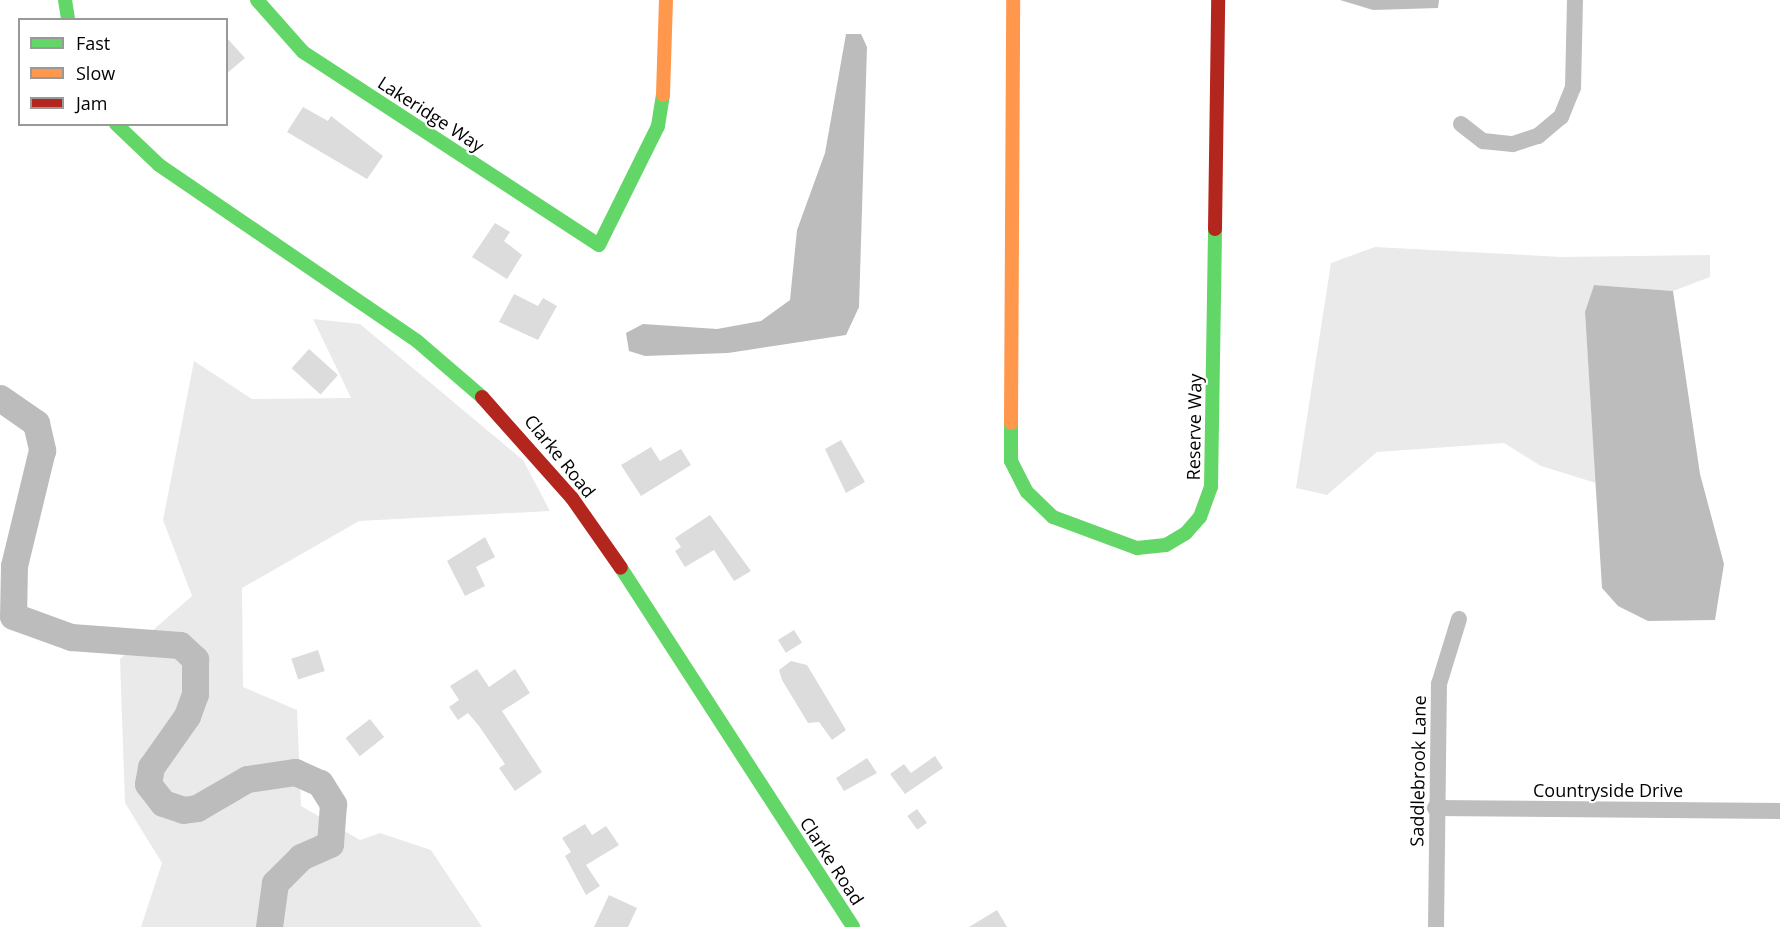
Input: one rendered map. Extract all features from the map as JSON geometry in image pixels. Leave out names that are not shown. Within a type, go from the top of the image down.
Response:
[{"type":"street","points":[[65,0],[68,18]]},
{"type":"street","name":"Lakeridge Way","points":[[257,0],[280,32],[303,52],[598,245],[658,126],[666,78],[666,0]]},
{"type":"street","name":"Reserve Way","points":[[1013,0],[1011,461],[1028,492],[1053,517],[1119,544],[1146,548],[1171,543],[1191,528],[1211,487],[1218,0]]},
{"type":"street","points":[[1461,124],[1483,141],[1513,144],[1538,136],[1561,117],[1573,88],[1575,0]]},
{"type":"street","name":"Clarke Road","points":[[118,126],[159,165],[417,341],[501,413],[565,489],[655,618],[853,927]]},
{"type":"street","name":"Saddlebrook Lane","points":[[1436,927],[1438,684],[1459,619]]},
{"type":"street","name":"Countryside Drive","points":[[1436,808],[1780,811]]},
{"type":"shaded area","points":[[1340,0],[1439,0],[1438,8],[1373,10]]},
{"type":"shaded area","points":[[846,34],[861,34],[867,47],[859,307],[846,335],[728,353],[645,356],[629,351],[626,333],[643,324],[717,329],[761,321],[790,300],[797,230],[825,153]]},
{"type":"shaded area","points":[[1375,247],[1561,257],[1710,255],[1710,277],[1673,291],[1594,285],[1585,313],[1596,483],[1541,466],[1504,443],[1377,452],[1327,495],[1296,488],[1331,263]]},
{"type":"shaded area","points":[[1594,285],[1673,291],[1700,474],[1724,564],[1715,620],[1648,621],[1618,606],[1602,588],[1585,312]]},
{"type":"shaded area","points":[[313,319],[360,324],[523,460],[550,511],[359,521],[242,588],[243,687],[297,710],[301,806],[360,840],[380,833],[431,850],[482,927],[141,927],[162,863],[125,803],[120,659],[192,596],[163,520],[194,361],[252,399],[351,398]]},
{"type":"building","points":[[228,39],[245,58],[228,72]]},
{"type":"building","points":[[303,107],[328,121],[331,116],[383,156],[367,179],[287,132]]},
{"type":"building","points":[[495,223],[510,232],[504,241],[522,255],[507,279],[472,257]]},
{"type":"building","points":[[514,294],[538,306],[543,298],[557,306],[538,340],[499,322]]},
{"type":"building","points":[[309,349],[338,375],[321,394],[292,368]]},
{"type":"building","points":[[841,440],[865,482],[846,493],[825,449]]},
{"type":"building","points":[[651,447],[660,461],[681,449],[691,465],[641,496],[621,465]]},
{"type":"building","points":[[710,515],[751,571],[734,581],[714,550],[685,567],[675,551],[681,547],[675,538]]},
{"type":"building","points":[[485,537],[495,557],[476,567],[485,586],[465,596],[447,561]]},
{"type":"building","points":[[794,630],[802,643],[786,653],[778,640]]},
{"type":"building","points":[[318,650],[325,671],[298,680],[291,659]]},
{"type":"building","points":[[791,661],[807,665],[846,730],[832,740],[819,722],[808,723],[782,680],[779,670]]},
{"type":"building","points":[[477,669],[489,687],[515,669],[530,693],[502,711],[542,772],[515,791],[499,768],[505,764],[479,726],[468,713],[458,720],[449,707],[459,700],[450,686]]},
{"type":"building","points":[[370,719],[384,737],[360,756],[346,738]]},
{"type":"building","points":[[935,756],[943,768],[905,794],[890,774],[904,764],[911,773]]},
{"type":"building","points":[[867,758],[877,773],[844,791],[836,778]]},
{"type":"building","points":[[917,809],[927,823],[917,830],[907,816]]},
{"type":"building","points":[[585,824],[592,835],[606,826],[619,845],[586,865],[600,886],[586,895],[565,856],[571,852],[562,838]]},
{"type":"building","points":[[609,895],[637,908],[628,927],[594,927]]},
{"type":"building","points":[[997,910],[1007,927],[969,927]]},
{"type":"waterway","points":[[0,398],[36,423],[42,450],[14,566],[13,616],[71,637],[180,645],[195,659],[195,694],[187,716],[151,767],[148,784],[163,803],[183,810],[197,808],[247,779],[295,772],[320,783],[333,804],[330,844],[301,857],[275,883],[269,927]]},
{"type":"traffic: fast","points":[[65,0],[68,18]]},
{"type":"traffic: fast","points":[[257,0],[303,52],[599,245],[658,126],[663,95]]},
{"type":"traffic: fast","points":[[118,126],[159,165],[417,341],[482,397]]},
{"type":"traffic: fast","points":[[1011,423],[1011,461],[1027,492],[1053,517],[1137,548],[1166,545],[1186,533],[1200,517],[1211,487],[1215,229]]},
{"type":"traffic: fast","points":[[621,568],[853,927]]},
{"type":"traffic: slow","points":[[663,95],[666,0]]},
{"type":"traffic: slow","points":[[1011,423],[1013,0]]},
{"type":"traffic: jam","points":[[1215,229],[1218,0]]},
{"type":"traffic: jam","points":[[482,397],[572,498],[621,568]]}]
